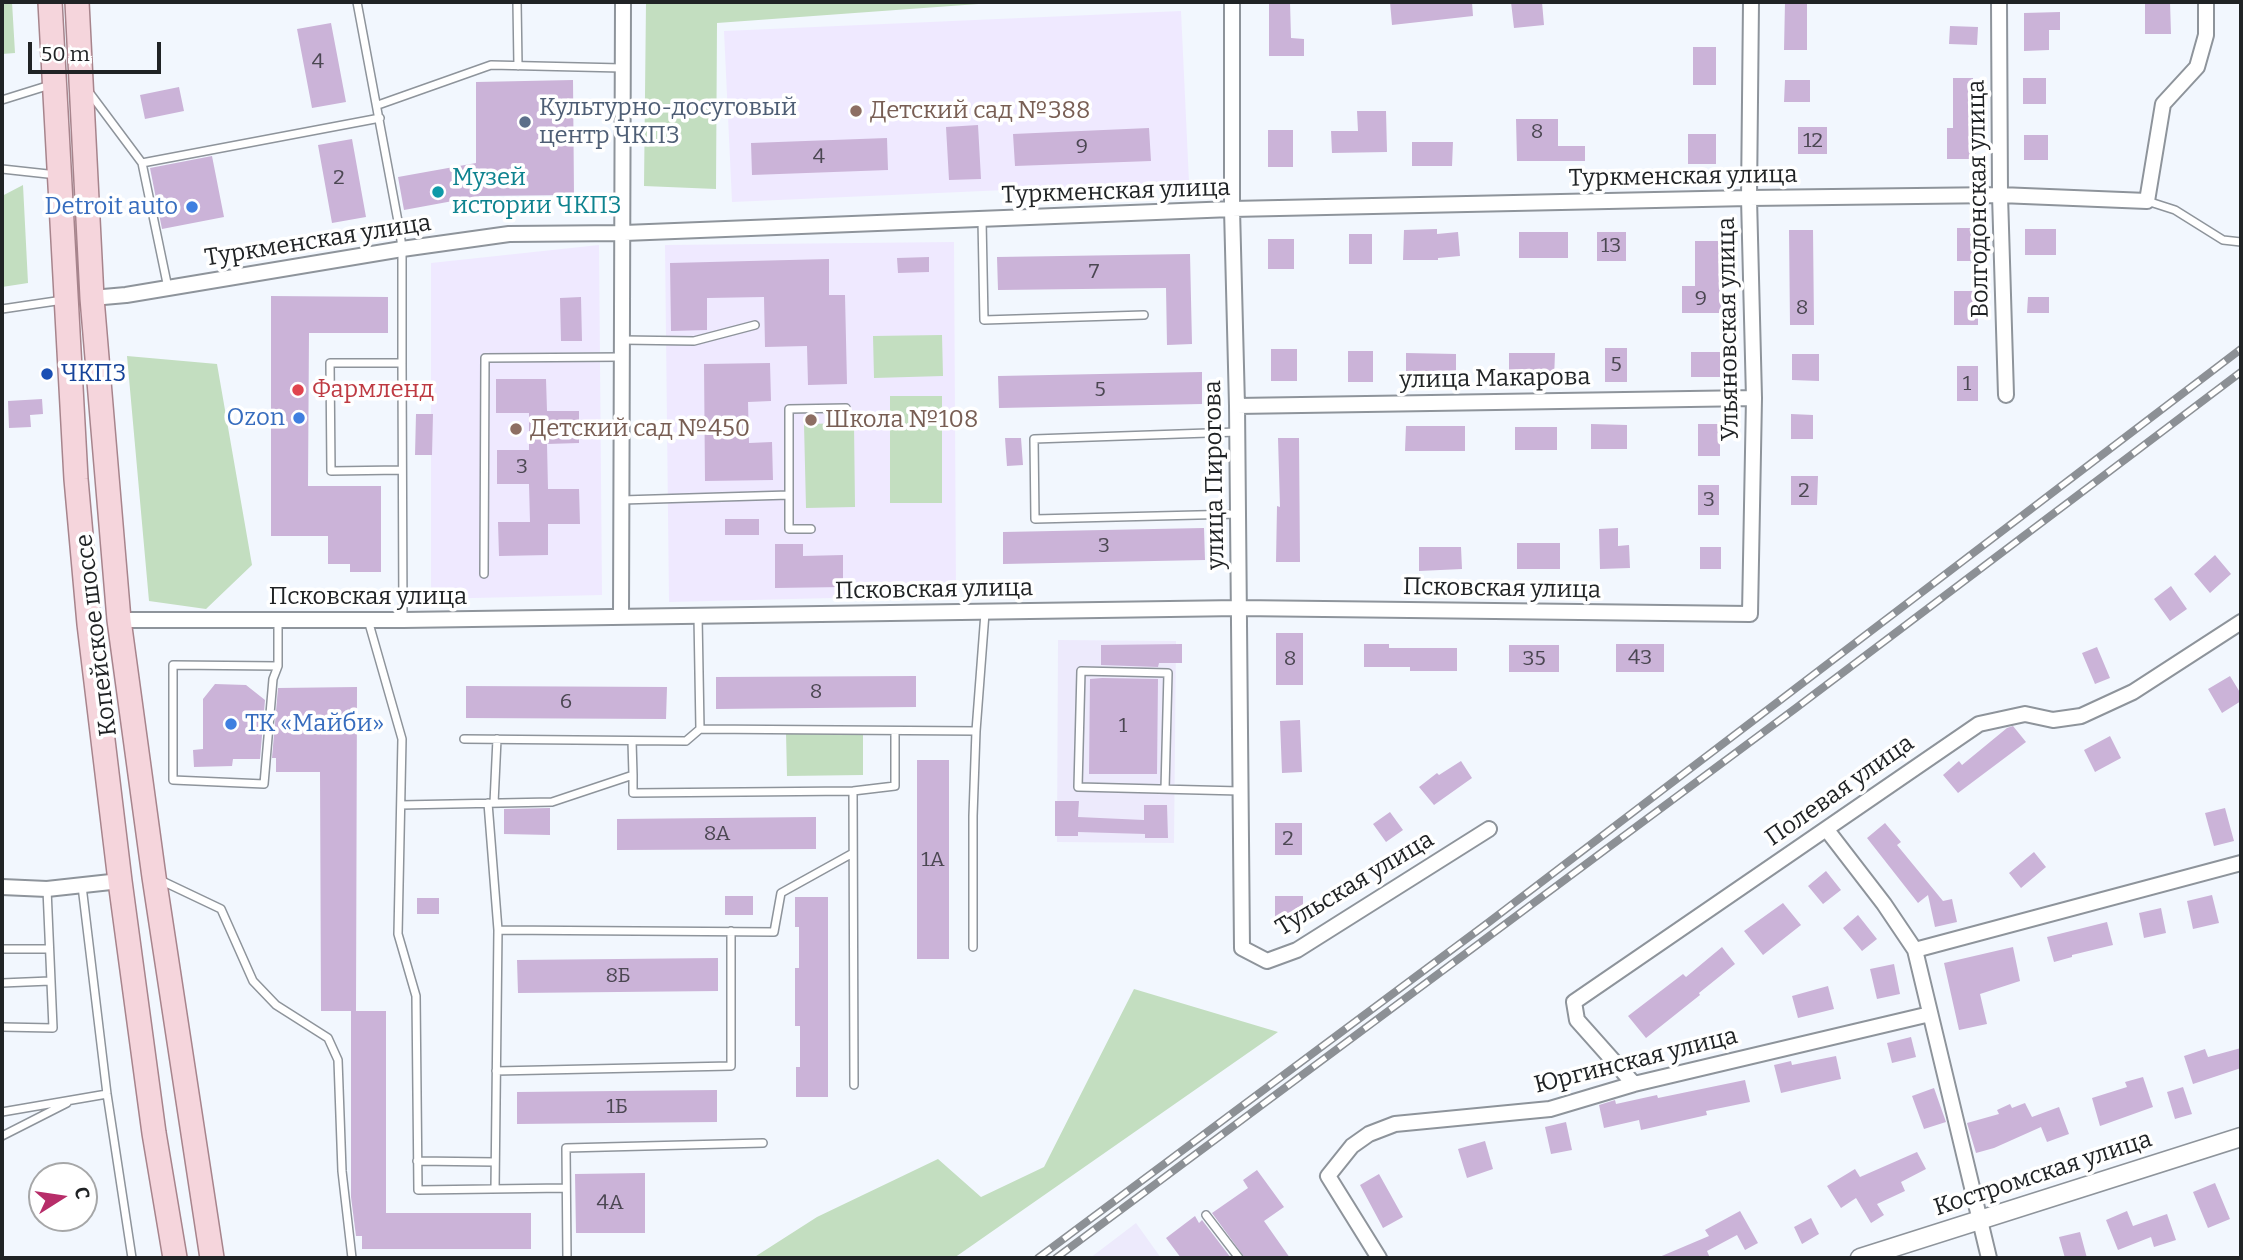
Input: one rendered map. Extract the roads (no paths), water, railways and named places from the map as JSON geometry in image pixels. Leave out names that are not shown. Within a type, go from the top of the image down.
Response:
[{"type":"main road","name":"Копейское шоссе","points":[[50,2],[76,479],[88,612],[120,881],[154,1133],[175,1258]]},
{"type":"main road","name":"Копейское шоссе","points":[[77,2],[92,298],[119,620],[154,877],[212,1258]]},
{"type":"main road","points":[[65,300],[92,298]]},
{"type":"main road","points":[[120,881],[154,877]]},
{"type":"street","points":[[621,617],[623,2]]},
{"type":"street","name":"улица Пирогова","points":[[1232,2],[1232,209],[1237,406],[1242,948]]},
{"type":"street","name":"Ульяновская улица","points":[[1750,614],[1754,398],[1749,198],[1751,2]]},
{"type":"street","name":"Волгодонская улица","points":[[2000,2],[2000,195],[2006,395]]},
{"type":"street","points":[[2147,201],[2163,104],[2197,67],[2206,35],[2206,2]]},
{"type":"street","name":"Туркменская улица","points":[[92,298],[509,234],[624,233],[1232,209],[1749,198],[2000,195],[2147,201]]},
{"type":"street","name":"улица Макарова","points":[[1237,406],[1754,398]]},
{"type":"street","name":"Псковская улица","points":[[119,620],[403,620],[1239,608],[1750,614]]},
{"type":"street","name":"Полевая улица","points":[[1634,1084],[1577,1020],[1574,1002],[1979,724],[2025,714],[2053,720],[2081,716],[2133,692],[2241,622]]},
{"type":"street","name":"Тульская улица","points":[[1242,948],[1267,961],[1297,950],[1489,829]]},
{"type":"street","points":[[1827,830],[1884,904],[1915,950],[1989,1258]]},
{"type":"street","points":[[1915,950],[2241,863]]},
{"type":"street","points":[[2,887],[47,889],[120,881]]},
{"type":"street","name":"Юргинская улица","points":[[1379,1258],[1328,1176],[1352,1146],[1370,1134],[1395,1124],[1550,1109],[1634,1084],[1930,1014]]},
{"type":"street","name":"Костромская улица","points":[[1860,1258],[2241,1137]]},
{"type":"lane","points":[[357,2],[378,104],[402,249],[403,620]]},
{"type":"lane","points":[[517,2],[518,66]]},
{"type":"lane","points":[[378,104],[491,65],[623,68]]},
{"type":"lane","points":[[81,81],[142,163],[168,288]]},
{"type":"lane","points":[[2,100],[54,83]]},
{"type":"lane","points":[[142,163],[380,118]]},
{"type":"lane","points":[[2,169],[59,175]]},
{"type":"lane","points":[[2147,201],[2175,211],[2223,240],[2241,242]]},
{"type":"lane","points":[[982,220],[984,320],[1144,315]]},
{"type":"lane","points":[[2,309],[65,300]]},
{"type":"lane","points":[[622,340],[694,341],[755,325]]},
{"type":"lane","points":[[484,574],[485,358],[622,357]]},
{"type":"lane","points":[[402,363],[330,363],[331,471],[402,470]]},
{"type":"lane","points":[[811,529],[789,529],[789,409],[846,408]]},
{"type":"lane","points":[[1237,432],[1034,439],[1035,519],[1238,514]]},
{"type":"lane","points":[[622,500],[789,495]]},
{"type":"lane","points":[[973,947],[976,731],[985,613]]},
{"type":"lane","points":[[698,616],[701,729]]},
{"type":"lane","points":[[278,620],[278,666],[273,679],[264,784],[173,780],[173,666],[278,666]]},
{"type":"lane","points":[[367,620],[402,739],[398,934],[416,996],[418,1190],[565,1188]]},
{"type":"lane","points":[[1165,789],[1168,673],[1080,671],[1078,787],[1240,791]]},
{"type":"lane","points":[[464,739],[686,741],[701,729],[976,731]]},
{"type":"lane","points":[[632,741],[633,793],[853,791],[895,786],[895,731]]},
{"type":"lane","points":[[495,1189],[498,930],[491,803],[496,740]]},
{"type":"lane","points":[[401,805],[552,802],[633,775]]},
{"type":"lane","points":[[853,791],[854,1085]]},
{"type":"lane","points":[[498,930],[774,932],[781,892],[853,853]]},
{"type":"lane","points":[[154,877],[221,909],[253,981],[276,1006],[328,1038],[338,1060],[342,1171],[352,1258]]},
{"type":"lane","points":[[82,885],[107,1094],[132,1258]]},
{"type":"lane","points":[[2,1027],[53,1028],[47,889]]},
{"type":"lane","points":[[496,1071],[731,1066],[731,931]]},
{"type":"lane","points":[[2,949],[49,950]]},
{"type":"lane","points":[[2,983],[50,981]]},
{"type":"lane","points":[[2,1112],[107,1094]]},
{"type":"lane","points":[[2,1136],[73,1100]]},
{"type":"lane","points":[[567,1258],[566,1148],[763,1143]]},
{"type":"lane","points":[[417,1161],[495,1162]]},
{"type":"lane","points":[[1206,1215],[1239,1258]]},
{"type":"railway","points":[[1038,1258],[1489,922],[2241,349]]},
{"type":"railway","points":[[1056,1258],[1796,708],[2241,372]]},
{"type":"place","name":"Детский сад №388","points":[[856,111]]},
{"type":"place","name":"Культурно-досуговый центр ЧКПЗ","points":[[525,122]]},
{"type":"place","name":"Музей истории ЧКПЗ","points":[[438,192]]},
{"type":"place","name":"Detroit auto","points":[[192,207]]},
{"type":"place","name":"ЧКПЗ","points":[[47,374]]},
{"type":"place","name":"Фармленд","points":[[298,390]]},
{"type":"place","name":"Ozon","points":[[299,418]]},
{"type":"place","name":"Школа №108","points":[[811,420]]},
{"type":"place","name":"Детский сад №450","points":[[516,429]]},
{"type":"place","name":"ТК «Майби»","points":[[231,724]]}]
